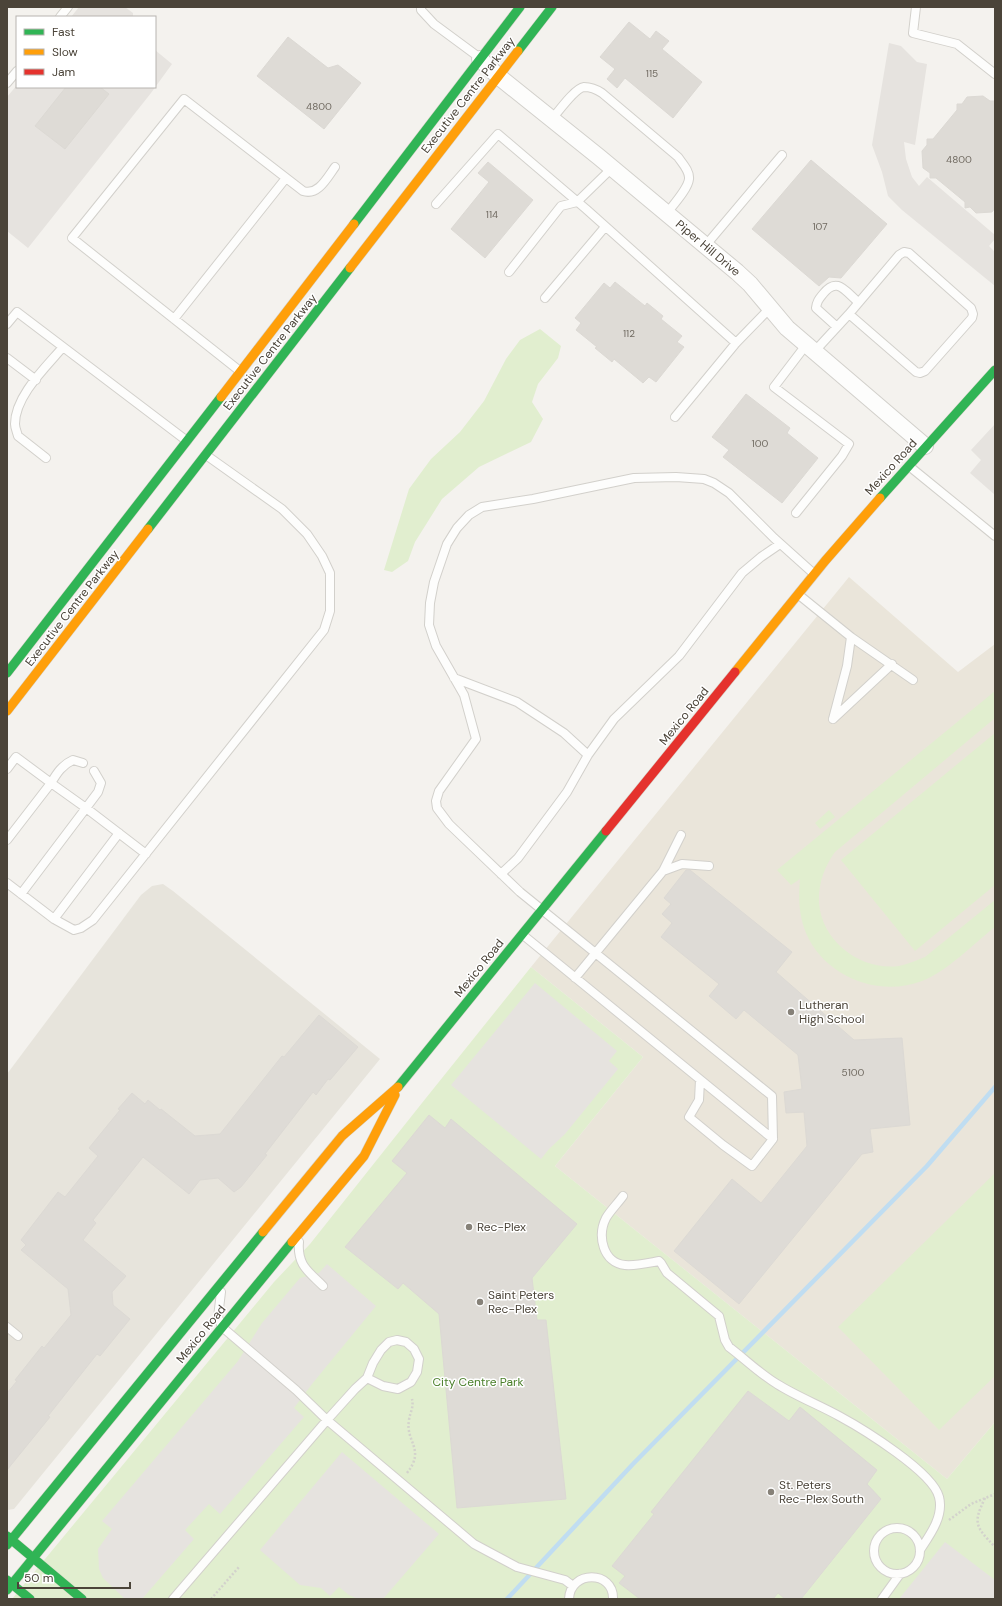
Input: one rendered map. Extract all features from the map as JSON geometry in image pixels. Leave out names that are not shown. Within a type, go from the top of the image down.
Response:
[{"type":"main road","name":"Executive Centre Parkway","points":[[7,711],[196,448],[241,372],[520,7]]},
{"type":"main road","name":"Executive Centre Parkway","points":[[7,673],[196,448],[498,76],[552,7]]},
{"type":"main road","name":"Mexico Road","points":[[8,1540],[342,1136],[400,1085],[798,594],[925,446],[995,370]]},
{"type":"main road","name":"Mexico Road","points":[[9,1585],[34,1558],[222,1327],[364,1156],[400,1085]]},
{"type":"main road","points":[[8,1540],[34,1558],[82,1599]]},
{"type":"main road","points":[[9,1585],[30,1599]]},
{"type":"street","name":"Piper Hill Drive","points":[[480,59],[498,76],[742,276],[787,328],[925,446]]},
{"type":"lane","points":[[61,16],[68,7]]},
{"type":"lane","points":[[421,7],[421,10],[434,24],[480,59]]},
{"type":"lane","points":[[916,7],[913,33],[957,44],[995,74]]},
{"type":"lane","points":[[7,84],[16,72]]},
{"type":"lane","points":[[552,119],[582,87],[593,88],[602,92],[678,157],[684,166],[689,179],[686,187],[666,213]]},
{"type":"lane","points":[[241,372],[72,238],[184,99],[307,193],[313,192],[320,186],[335,167]]},
{"type":"lane","points":[[436,204],[498,134],[736,343]]},
{"type":"lane","points":[[706,246],[782,155]]},
{"type":"lane","points":[[510,272],[561,206],[577,202],[612,168]]},
{"type":"lane","points":[[174,319],[286,178]]},
{"type":"lane","points":[[545,298],[605,227]]},
{"type":"lane","points":[[796,513],[842,456],[849,444],[774,387],[810,348],[837,327],[858,302],[899,255],[904,252],[909,253],[971,308],[973,314],[972,318],[925,371],[920,374],[848,314]]},
{"type":"lane","points":[[837,327],[816,308],[817,301],[828,287],[833,285],[839,286],[858,302]]},
{"type":"lane","points":[[675,417],[736,343],[770,308]]},
{"type":"lane","points":[[7,324],[17,312],[196,448],[282,509],[307,534],[322,556],[330,573],[330,611],[324,630],[93,920],[81,928],[74,930],[54,919],[7,883]]},
{"type":"lane","points":[[46,458],[18,436],[15,424],[18,408],[26,393],[63,347]]},
{"type":"lane","points":[[7,358],[36,380]]},
{"type":"lane","points":[[909,465],[995,536]]},
{"type":"lane","points":[[700,1080],[699,1100],[689,1117],[723,1145],[752,1166],[773,1139],[772,1096],[542,910],[501,874],[449,824],[436,808],[436,800],[439,791],[476,738],[464,695],[436,646],[429,625],[430,603],[434,582],[447,544],[457,528],[469,515],[482,507],[533,499],[634,478],[676,477],[704,478],[729,493],[780,544],[815,574]]},
{"type":"lane","points":[[501,874],[518,858],[567,792],[588,755],[614,719],[679,656],[742,573],[780,544]]},
{"type":"lane","points":[[798,594],[851,637],[913,680]]},
{"type":"lane","points":[[851,637],[847,666],[833,719],[892,664]]},
{"type":"lane","points":[[454,678],[517,702],[564,733],[588,755]]},
{"type":"lane","points":[[7,769],[16,758],[86,808],[146,854]]},
{"type":"lane","points":[[7,840],[51,783],[59,770],[66,763],[73,760],[83,763]]},
{"type":"lane","points":[[21,894],[98,792],[101,783],[94,771]]},
{"type":"lane","points":[[54,919],[119,833]]},
{"type":"lane","points":[[575,978],[663,871],[681,835]]},
{"type":"lane","points":[[663,871],[682,864],[709,866]]},
{"type":"lane","points":[[522,934],[773,1139]]},
{"type":"lane","points":[[623,1196],[606,1218],[603,1228],[602,1246],[609,1257],[616,1262],[625,1265],[659,1261],[662,1262],[667,1273],[719,1316],[725,1340],[729,1347],[777,1384],[841,1417],[872,1436],[929,1480],[939,1497],[941,1511],[932,1531],[920,1550],[918,1561],[914,1567],[907,1572],[893,1574],[885,1571],[880,1566],[876,1560],[874,1552],[878,1537],[890,1528],[906,1529],[912,1533],[917,1538],[920,1550]]},
{"type":"lane","points":[[300,1232],[298,1254],[305,1268],[323,1286]]},
{"type":"lane","points":[[222,1282],[218,1317],[222,1327],[296,1390],[327,1420],[474,1544],[517,1567],[565,1580],[574,1586]]},
{"type":"lane","points":[[7,1327],[18,1336]]},
{"type":"lane","points":[[172,1599],[327,1420],[355,1389],[368,1378],[373,1363],[381,1350],[389,1342],[397,1340],[406,1342],[414,1348],[419,1359],[417,1372],[411,1382],[398,1389],[383,1386],[368,1378]]},
{"type":"lane","points":[[882,1599],[900,1574]]},
{"type":"lane","points":[[569,1599],[571,1590],[574,1586],[580,1579],[587,1577],[601,1579],[607,1583],[611,1589],[613,1599]]},
{"type":"path","points":[[406,1473],[411,1467],[416,1452],[411,1438],[408,1421],[413,1406],[412,1399]]},
{"type":"path","points":[[932,1531],[970,1504],[995,1494]]},
{"type":"path","points":[[986,1497],[978,1513],[976,1522],[985,1536],[995,1547]]},
{"type":"path","points":[[211,1599],[239,1567]]},
{"type":"shaded area","points":[[79,7],[125,7],[133,13],[133,16],[72,16]]},
{"type":"shaded area","points":[[889,43],[901,46],[917,62],[927,64],[915,145],[904,142],[906,159],[912,177],[919,186],[927,177],[995,235],[995,239],[989,246],[995,252],[995,286],[902,210],[888,196],[882,172],[872,145]]},
{"type":"shaded area","points":[[156,51],[172,64],[156,86]]},
{"type":"shaded area","points":[[16,86],[16,88],[155,88],[28,248],[7,231],[7,97]]},
{"type":"shaded area","points":[[995,424],[995,495],[970,473],[981,460],[971,450]]},
{"type":"shaded area","name":"Lutheran High School","points":[[849,577],[958,672],[995,644],[995,1422],[947,1479],[555,1166],[643,1057],[531,967]]},
{"type":"shaded area","points":[[163,884],[380,1059],[14,1509],[7,1510],[7,1074],[141,895],[152,886]]},
{"type":"shaded area","points":[[535,983],[617,1051],[609,1061],[618,1069],[565,1134],[541,1159],[451,1085]]},
{"type":"shaded area","points":[[327,1264],[376,1306],[294,1408],[304,1417],[220,1514],[209,1504],[185,1530],[194,1539],[142,1599],[125,1599],[103,1578],[99,1569],[98,1549],[112,1529],[102,1521],[238,1361],[262,1323],[300,1278],[319,1273]]},
{"type":"shaded area","points":[[342,1452],[439,1534],[383,1599],[358,1599],[349,1595],[339,1587],[330,1596],[321,1588],[300,1585],[260,1550]]},
{"type":"shaded area","points":[[945,1542],[995,1580],[995,1599],[899,1599]]},
{"type":"green space","points":[[540,329],[561,346],[558,358],[538,384],[532,402],[543,419],[531,442],[479,467],[442,499],[415,542],[408,561],[392,572],[384,570],[409,489],[431,459],[460,432],[484,401],[506,359],[520,340]]},
{"type":"green space","points":[[995,691],[995,718],[835,852],[822,876],[819,903],[827,930],[846,951],[858,959],[871,964],[885,966],[899,966],[925,957],[995,900],[995,927],[951,964],[932,977],[922,981],[905,986],[888,987],[871,985],[854,980],[839,972],[814,948],[806,933],[802,920],[799,893],[800,879],[791,885],[777,870]]},
{"type":"green space","points":[[995,733],[995,885],[915,951],[841,860]]},
{"type":"green space","points":[[829,810],[835,817],[820,829],[815,823]]},
{"type":"green space","name":"City Centre Park","points":[[531,967],[643,1057],[555,1166],[947,1479],[995,1422],[995,1599],[12,1599],[274,1282],[310,1244]]},
{"type":"green space","points":[[995,1173],[995,1376],[939,1430],[838,1327]]},
{"type":"building","points":[[629,22],[650,39],[656,31],[669,41],[662,49],[702,82],[673,118],[625,78],[617,88],[607,79],[615,69],[600,57]]},
{"type":"building","points":[[288,37],[328,68],[338,65],[361,83],[324,129],[257,76]]},
{"type":"building","points":[[65,88],[101,88],[109,94],[65,149],[35,126]]},
{"type":"building","points":[[983,96],[990,101],[995,101],[995,208],[992,212],[976,213],[970,207],[965,208],[965,202],[936,178],[930,178],[930,173],[923,168],[922,151],[927,145],[927,139],[933,139],[957,110],[957,104],[962,104],[967,97]]},
{"type":"building","points":[[811,160],[887,224],[841,278],[829,277],[819,286],[752,229]]},
{"type":"building","points":[[488,162],[533,200],[485,258],[451,229],[489,182],[478,173]]},
{"type":"building","points":[[615,282],[645,306],[647,303],[663,316],[661,319],[682,336],[677,342],[684,347],[656,382],[649,377],[643,383],[614,359],[612,362],[595,348],[597,347],[576,330],[581,323],[575,318],[604,283],[610,288]]},
{"type":"building","points":[[746,394],[790,428],[787,433],[818,458],[782,503],[723,457],[729,450],[712,437]]},
{"type":"building","points":[[686,870],[690,870],[792,952],[776,972],[854,1040],[902,1038],[910,1125],[870,1129],[873,1152],[862,1154],[739,1304],[674,1251],[732,1179],[761,1203],[807,1146],[804,1112],[786,1113],[784,1092],[802,1089],[798,1055],[744,1010],[736,1019],[709,996],[719,984],[661,937],[672,923],[662,914],[671,904],[664,898]]},
{"type":"building","points":[[319,1015],[358,1047],[330,1080],[328,1079],[316,1095],[313,1092],[265,1154],[267,1155],[241,1187],[234,1192],[218,1178],[200,1180],[189,1194],[143,1157],[93,1220],[96,1223],[83,1240],[126,1276],[112,1292],[113,1305],[130,1319],[100,1356],[97,1354],[48,1416],[50,1417],[7,1470],[7,1393],[17,1381],[15,1380],[42,1346],[44,1348],[71,1315],[68,1289],[21,1250],[26,1245],[21,1240],[58,1192],[65,1197],[98,1156],[89,1148],[132,1093],[145,1104],[148,1100],[195,1136],[220,1134],[282,1056],[284,1057]]},
{"type":"building","name":"Saint Peters Rec-Plex","points":[[429,1115],[445,1128],[451,1119],[577,1224],[532,1278],[537,1320],[546,1320],[566,1499],[457,1508],[439,1314],[403,1283],[398,1289],[345,1247],[407,1173],[392,1161]]},
{"type":"building","name":"St. Peters Rec-Plex South","points":[[748,1391],[789,1421],[800,1407],[877,1470],[867,1484],[881,1499],[801,1599],[785,1599],[778,1593],[773,1599],[640,1599],[619,1583],[625,1576],[612,1566],[654,1514],[651,1512]]},
{"type":"waterway","points":[[507,1599],[633,1464],[927,1166],[995,1087]]},
{"type":"traffic: fast","points":[[354,224],[520,7]]},
{"type":"traffic: fast","points":[[518,51],[552,7]]},
{"type":"traffic: fast","points":[[148,529],[350,268]]},
{"type":"traffic: fast","points":[[880,498],[995,370]]},
{"type":"traffic: fast","points":[[7,673],[221,397]]},
{"type":"traffic: fast","points":[[398,1087],[606,831]]},
{"type":"traffic: fast","points":[[7,1545],[263,1232]]},
{"type":"traffic: fast","points":[[7,1590],[292,1242]]},
{"type":"traffic: fast","points":[[7,1536],[82,1599]]},
{"type":"traffic: fast","points":[[7,1580],[30,1599]]},
{"type":"traffic: slow","points":[[350,268],[518,51]]},
{"type":"traffic: slow","points":[[221,397],[354,224]]},
{"type":"traffic: slow","points":[[735,672],[825,561],[880,498]]},
{"type":"traffic: slow","points":[[7,711],[148,529]]},
{"type":"traffic: slow","points":[[263,1232],[342,1136],[398,1087]]},
{"type":"traffic: slow","points":[[292,1242],[364,1156],[395,1095]]},
{"type":"traffic: jam","points":[[606,831],[735,672]]},
{"type":"place","name":"Lutheran High School","points":[[791,1012]]},
{"type":"place","name":"Rec-Plex","points":[[469,1227]]},
{"type":"place","name":"Saint Peters Rec-Plex","points":[[480,1302]]},
{"type":"place","name":"St. Peters Rec-Plex South","points":[[771,1492]]}]
